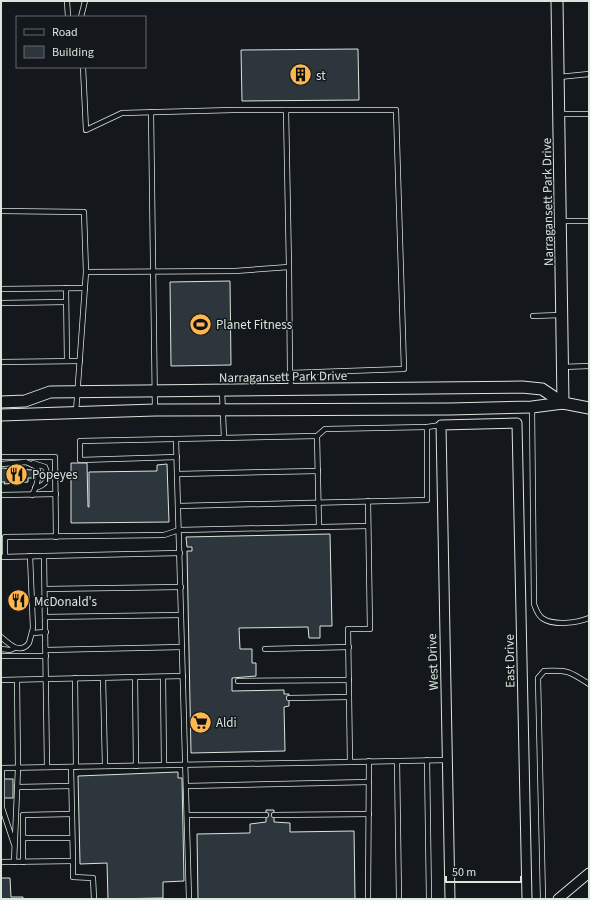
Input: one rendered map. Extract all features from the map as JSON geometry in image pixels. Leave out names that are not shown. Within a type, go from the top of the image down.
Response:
[{"type":"street","name":"Narragansett Park Drive","points":[[557,1],[560,114],[563,403]]},
{"type":"street","name":"Narragansett Park Drive","points":[[1,402],[24,401],[50,392],[522,387],[542,389],[563,403]]},
{"type":"street","name":"Narragansett Park Drive","points":[[1,415],[155,410],[532,407],[563,403],[589,408]]},
{"type":"street","name":"East Drive","points":[[441,425],[517,423],[527,899]]},
{"type":"street","name":"West Drive","points":[[441,425],[450,899]]},
{"type":"street","points":[[558,899],[589,873]]},
{"type":"lane","points":[[68,1],[68,16]]},
{"type":"lane","points":[[81,16],[85,1]]},
{"type":"lane","points":[[83,68],[86,130],[122,113],[286,110],[396,110],[404,369],[290,373]]},
{"type":"lane","points":[[559,77],[589,74]]},
{"type":"lane","points":[[286,110],[291,390]]},
{"type":"lane","points":[[151,112],[155,410]]},
{"type":"lane","points":[[560,114],[589,114]]},
{"type":"lane","points":[[1,211],[84,212],[86,272],[76,412]]},
{"type":"lane","points":[[561,221],[589,221]]},
{"type":"lane","points":[[86,272],[235,271],[289,267]]},
{"type":"lane","points":[[66,288],[67,361]]},
{"type":"lane","points":[[1,289],[85,288]]},
{"type":"lane","points":[[1,303],[66,302]]},
{"type":"lane","points":[[533,316],[562,315]]},
{"type":"lane","points":[[1,362],[80,360]]},
{"type":"lane","points":[[562,367],[589,366]]},
{"type":"lane","points":[[222,391],[224,438]]},
{"type":"lane","points":[[532,407],[534,604],[538,614],[550,622],[577,621],[589,618]]},
{"type":"lane","points":[[177,458],[80,460],[80,441],[317,436],[325,429],[427,427],[441,425]]},
{"type":"lane","points":[[178,506],[427,500],[427,427]]},
{"type":"lane","points":[[317,436],[319,527]]},
{"type":"lane","points":[[176,438],[189,899]]},
{"type":"lane","points":[[1,457],[55,457],[58,537]]},
{"type":"lane","points":[[26,462],[37,467],[39,472],[32,495]]},
{"type":"lane","points":[[1,464],[26,462],[45,467],[48,474],[47,480],[42,486],[35,488]]},
{"type":"lane","points":[[178,474],[318,471]]},
{"type":"lane","points":[[1,495],[56,494]]},
{"type":"lane","points":[[350,762],[348,629],[370,629],[368,501]]},
{"type":"lane","points":[[180,553],[3,557],[5,538],[164,535],[179,530],[368,526]]},
{"type":"lane","points":[[1,649],[10,650],[27,646],[32,633],[30,556]]},
{"type":"lane","points":[[44,556],[47,767]]},
{"type":"lane","points":[[45,588],[181,586]]},
{"type":"lane","points":[[45,617],[181,615]]},
{"type":"lane","points":[[32,633],[46,632]]},
{"type":"lane","points":[[1,637],[15,648]]},
{"type":"lane","points":[[46,650],[182,648]]},
{"type":"lane","points":[[265,649],[349,648]]},
{"type":"lane","points":[[1,656],[46,656]]},
{"type":"lane","points":[[543,899],[538,678],[544,671],[564,670],[589,684]]},
{"type":"lane","points":[[1,680],[183,676]]},
{"type":"lane","points":[[135,677],[136,766]]},
{"type":"lane","points":[[163,677],[164,765]]},
{"type":"lane","points":[[75,678],[74,767],[71,786],[73,877],[93,878],[94,899]]},
{"type":"lane","points":[[104,678],[105,766]]},
{"type":"lane","points":[[14,862],[18,768],[17,680]]},
{"type":"lane","points":[[238,682],[349,680]]},
{"type":"lane","points":[[289,698],[349,696]]},
{"type":"lane","points":[[427,760],[429,899]]},
{"type":"lane","points":[[15,848],[2,808],[2,768],[448,760]]},
{"type":"lane","points":[[368,899],[369,761]]},
{"type":"lane","points":[[397,761],[399,899]]},
{"type":"lane","points":[[186,786],[369,782]]},
{"type":"lane","points":[[17,787],[71,786]]},
{"type":"lane","points":[[23,862],[23,815],[72,814]]},
{"type":"lane","points":[[274,815],[369,814]]},
{"type":"lane","points":[[187,815],[266,815]]},
{"type":"lane","points":[[23,838],[72,838]]},
{"type":"lane","points":[[1,862],[73,861]]},
{"type":"building","name":"st","points":[[358,49],[359,100],[242,101],[241,50]]},
{"type":"building","name":"Planet Fitness","points":[[230,281],[231,365],[171,366],[170,282]]},
{"type":"building","points":[[71,463],[87,463],[88,507],[89,472],[157,471],[157,465],[167,464],[169,522],[71,523]]},
{"type":"building","name":"Popeyes","points":[[1,468],[33,470],[33,478],[28,478],[28,482],[4,484],[5,482],[1,482]]},
{"type":"building","points":[[330,534],[332,626],[320,626],[320,638],[309,638],[308,627],[239,628],[240,649],[252,649],[252,663],[256,663],[256,676],[232,678],[232,691],[284,690],[284,694],[289,694],[289,706],[284,707],[285,751],[191,753],[187,551],[192,551],[192,547],[187,547],[186,537]]},
{"type":"building","points":[[178,772],[178,778],[182,778],[184,881],[163,882],[163,898],[108,899],[107,863],[80,864],[78,776]]},
{"type":"building","points":[[4,779],[13,779],[13,798],[4,798]]},
{"type":"building","points":[[266,810],[274,810],[274,822],[290,823],[290,832],[354,831],[355,899],[198,899],[197,834],[250,833],[250,824],[266,822]]},
{"type":"building","points":[[1,878],[10,878],[11,897],[23,897],[23,899],[1,899]]},
{"type":"place","name":"st","points":[[300,75]]},
{"type":"place","name":"Planet Fitness","points":[[200,324]]},
{"type":"place","name":"Popeyes","points":[[17,474]]},
{"type":"place","name":"McDonald's","points":[[18,601]]},
{"type":"place","name":"Aldi","points":[[200,722]]}]
